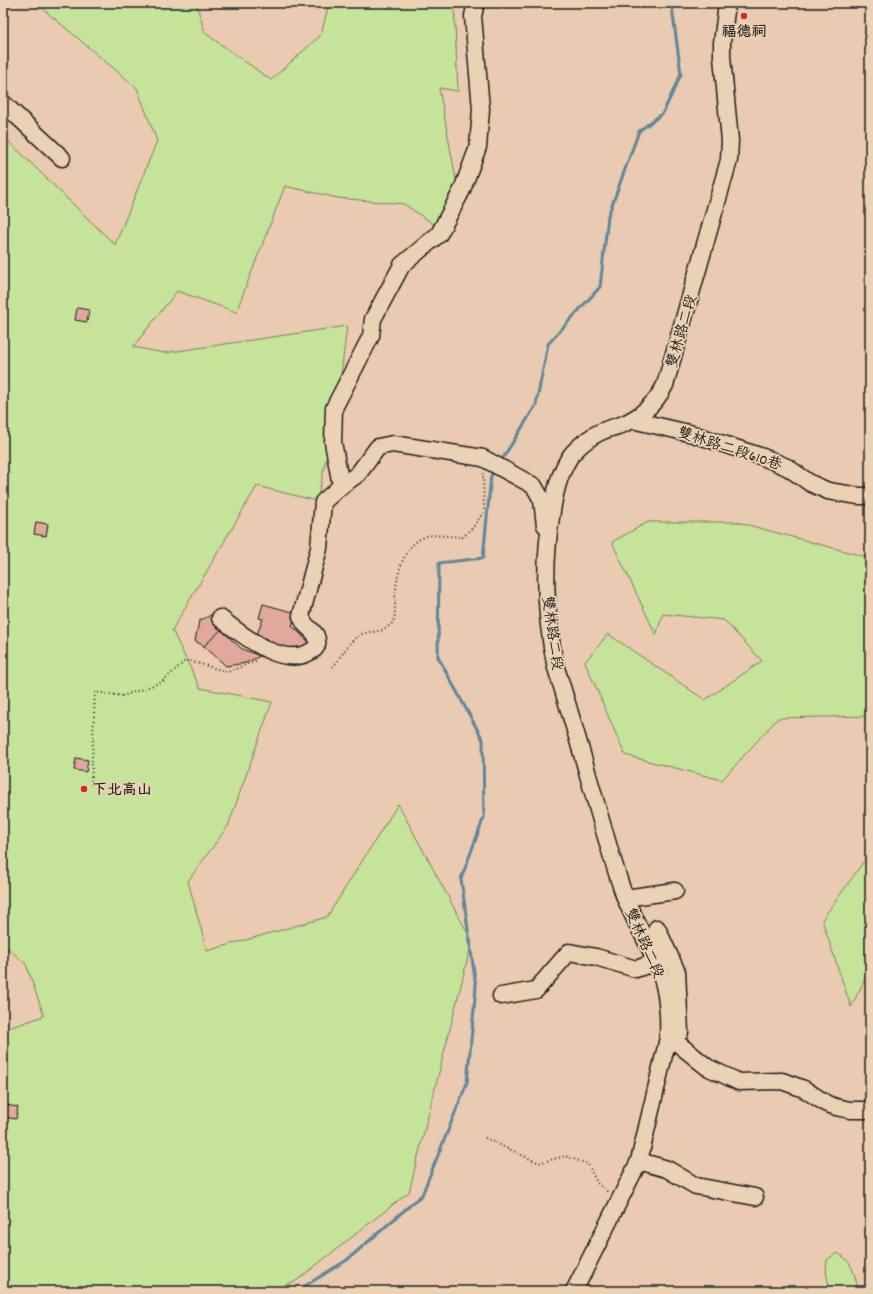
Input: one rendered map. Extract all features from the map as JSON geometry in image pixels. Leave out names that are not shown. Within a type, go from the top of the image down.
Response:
[{"type":"street","points":[[341,486],[333,442],[334,408],[371,336],[374,319],[402,265],[440,234],[462,190],[478,147],[481,110],[473,16],[476,3]]},
{"type":"street","name":"雙林路二段","points":[[574,1291],[639,1161],[668,1038],[669,1026],[667,998],[661,972],[625,898],[606,841],[556,668],[552,646],[547,594],[548,538],[556,491],[566,464],[572,454],[593,435],[632,420],[642,413],[654,402],[665,385],[729,160],[730,141],[722,57],[722,43],[727,3]]},
{"type":"street","points":[[3,103],[62,158]]},
{"type":"street","name":"雙林路二段610巷","points":[[632,420],[693,434],[763,456],[787,467],[810,482],[828,491],[859,496],[870,496]]},
{"type":"street","points":[[220,618],[254,642],[272,651],[291,657],[304,655],[315,649],[317,644],[316,636],[305,624],[301,616],[319,548],[323,502],[341,486],[358,474],[378,447],[393,444],[483,458],[534,486],[542,500],[548,538]]},
{"type":"street","points":[[625,898],[676,891]]},
{"type":"street","points":[[657,928],[677,972],[680,1032],[668,1038]]},
{"type":"street","points":[[502,996],[536,990],[570,952],[596,957],[636,969],[656,962]]},
{"type":"street","points":[[668,1038],[676,1042],[707,1067],[739,1082],[782,1082],[804,1089],[827,1104],[836,1107],[850,1110],[870,1110]]},
{"type":"street","points":[[639,1161],[667,1169],[696,1186],[755,1197]]},
{"type":"path","points":[[333,667],[350,644],[361,634],[377,632],[390,626],[396,616],[394,606],[395,592],[403,559],[411,546],[427,536],[463,537],[476,524],[484,511],[482,488],[483,458]]},
{"type":"path","points":[[91,785],[95,692],[123,696],[130,694],[162,682],[186,660],[228,672],[262,658],[272,651]]},
{"type":"path","points":[[485,1138],[539,1163],[565,1156],[588,1164],[597,1183],[619,1202]]},
{"type":"green space","points":[[36,3],[196,3],[205,33],[271,80],[321,35],[329,3],[454,3],[458,91],[439,88],[458,190],[445,232],[404,204],[338,198],[285,186],[236,312],[177,291],[133,347],[164,353],[347,326],[337,408],[317,501],[257,486],[172,630],[200,688],[272,702],[228,826],[188,881],[207,951],[327,917],[398,804],[472,941],[409,1192],[296,1281],[268,1291],[3,1291],[3,1030],[44,1016],[26,964],[3,944],[3,713],[7,710],[3,685],[3,136],[115,245],[157,141],[137,88]]},
{"type":"green space","points":[[648,522],[737,522],[870,558],[870,716],[778,718],[722,780],[625,755],[585,662],[608,634],[705,700],[762,661],[724,620],[663,614],[656,635],[612,542]]},
{"type":"green space","points":[[870,853],[870,969],[851,1007],[822,920]]},
{"type":"green space","points":[[836,1253],[846,1259],[849,1263],[859,1291],[830,1291],[826,1271],[827,1260]]},
{"type":"building","points":[[77,308],[89,310],[87,322],[75,320]]},
{"type":"building","points":[[36,522],[48,524],[46,536],[34,534]]},
{"type":"building","points":[[263,604],[296,613],[292,626],[311,644],[305,652],[255,639],[263,619],[259,618]]},
{"type":"building","points":[[217,612],[231,622],[204,646],[195,641],[199,621]]},
{"type":"building","points":[[221,630],[242,649],[260,656],[246,663],[226,666],[204,646]]},
{"type":"building","points":[[76,758],[88,760],[86,772],[74,770]]},
{"type":"building","points":[[6,1105],[18,1107],[16,1119],[4,1117]]},
{"type":"waterway","points":[[501,461],[536,405],[548,344],[600,287],[608,216],[639,131],[663,113],[681,74],[672,3]]},
{"type":"waterway","points":[[294,1291],[300,1289],[347,1260],[422,1195],[467,1083],[476,987],[461,879],[484,817],[483,740],[438,657],[439,563],[483,558],[491,476],[495,469]]},
{"type":"place","name":"福德祠","points":[[744,16]]},
{"type":"place","name":"下北高山","points":[[84,789]]}]
